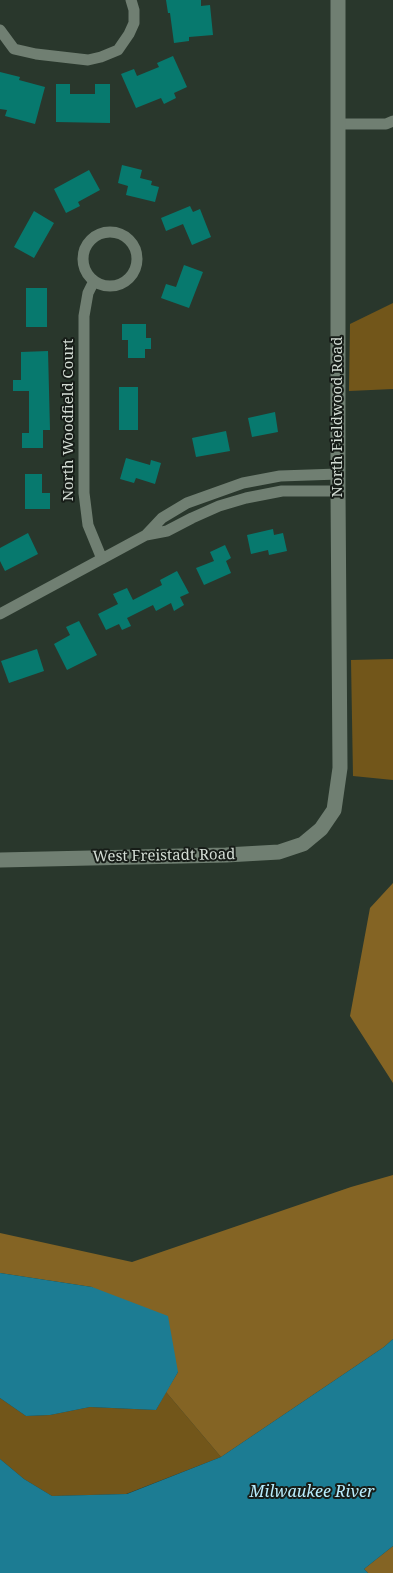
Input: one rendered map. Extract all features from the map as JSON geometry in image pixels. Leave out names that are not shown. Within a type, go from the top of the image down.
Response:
[{"type":"street","points":[[0,30],[14,49],[36,54],[88,60],[118,50],[134,23],[134,10],[131,0]]},
{"type":"street","name":"North Fieldwood Road","points":[[321,829],[334,810],[340,768],[338,0]]},
{"type":"street","points":[[338,124],[386,124],[393,122]]},
{"type":"street","points":[[105,232],[114,232],[130,240],[135,247],[137,265],[127,280],[111,286],[102,285],[94,281],[84,266],[83,257],[90,241],[105,232]]},
{"type":"street","name":"North Woodfield Court","points":[[94,281],[88,293],[84,316],[84,493],[88,525],[102,559]]},
{"type":"street","points":[[146,535],[162,518],[187,503],[243,483],[280,476],[338,474]]},
{"type":"street","points":[[280,476],[282,491]]},
{"type":"street","points":[[0,614],[146,535],[167,531],[220,506],[246,498],[282,491],[338,491]]},
{"type":"street","points":[[214,493],[220,506]]},
{"type":"street","name":"West Freistadt Road","points":[[0,860],[279,852],[303,844],[321,829]]},
{"type":"shaded area","points":[[393,303],[393,389],[349,391],[350,324]]},
{"type":"shaded area","points":[[393,659],[393,780],[353,776],[351,660]]},
{"type":"shaded area","points":[[393,883],[393,1083],[350,1016],[370,908]]},
{"type":"shaded area","points":[[393,1175],[393,1339],[384,1347],[221,1457],[166,1392],[178,1372],[92,1287],[0,1273],[0,1233],[132,1262],[351,1187]]},
{"type":"shaded area","points":[[166,1392],[221,1457],[126,1494],[52,1496],[24,1479],[0,1459],[0,1398],[26,1416],[50,1415],[90,1407],[156,1410]]},
{"type":"shaded area","points":[[393,1546],[393,1573],[368,1573],[364,1569]]},
{"type":"water","points":[[0,1273],[92,1287],[168,1316],[178,1372],[156,1410],[90,1407],[50,1415],[26,1416],[0,1398]]},
{"type":"water","name":"Milwaukee River","points":[[393,1339],[393,1546],[364,1569],[368,1573],[0,1573],[0,1459],[24,1479],[52,1496],[127,1494],[221,1457],[384,1347]]},
{"type":"building","points":[[166,0],[201,0],[201,6],[210,5],[213,35],[189,37],[189,41],[174,43],[170,13],[168,13]]},
{"type":"building","points":[[173,56],[187,87],[174,93],[176,98],[164,104],[161,98],[136,108],[121,74],[134,69],[137,76],[159,67],[157,63]]},
{"type":"building","points":[[0,72],[20,77],[19,80],[45,87],[35,124],[5,116],[7,110],[0,109]]},
{"type":"building","points":[[56,84],[70,84],[70,94],[95,94],[95,84],[110,84],[110,123],[56,122]]},
{"type":"building","points":[[122,165],[142,170],[140,178],[152,181],[151,185],[159,187],[155,202],[126,195],[128,186],[118,183]]},
{"type":"building","points":[[89,170],[100,190],[78,202],[80,206],[66,213],[54,189]]},
{"type":"building","points":[[190,206],[193,212],[200,209],[211,237],[192,245],[183,224],[166,231],[161,218]]},
{"type":"building","points":[[34,211],[54,223],[34,258],[14,247]]},
{"type":"building","points":[[184,265],[203,272],[189,308],[161,298],[166,284],[176,287]]},
{"type":"building","points":[[26,288],[47,288],[47,327],[26,327]]},
{"type":"building","points":[[122,324],[146,324],[146,338],[151,338],[151,349],[145,349],[145,358],[128,358],[128,340],[122,340]]},
{"type":"building","points":[[48,351],[50,430],[43,430],[43,448],[22,448],[22,433],[29,433],[29,391],[13,391],[13,380],[21,380],[21,352]]},
{"type":"building","points":[[119,387],[138,387],[138,430],[119,430]]},
{"type":"building","points":[[275,412],[278,432],[252,437],[248,418]]},
{"type":"building","points":[[226,431],[230,451],[196,457],[192,438]]},
{"type":"building","points":[[126,458],[150,465],[151,460],[161,463],[155,484],[136,478],[134,483],[120,479]]},
{"type":"building","points":[[25,474],[42,474],[42,493],[50,493],[50,509],[25,509]]},
{"type":"building","points":[[273,529],[274,535],[283,533],[287,551],[269,555],[268,550],[251,554],[247,535]]},
{"type":"building","points":[[28,533],[38,554],[5,571],[0,561],[0,548]]},
{"type":"building","points":[[225,545],[231,558],[226,561],[231,573],[204,585],[196,568],[214,561],[210,552]]},
{"type":"building","points":[[177,571],[189,593],[180,597],[184,605],[174,611],[171,603],[156,611],[153,605],[127,618],[131,626],[122,630],[119,624],[106,630],[98,614],[118,604],[113,594],[127,588],[133,600],[162,585],[160,580]]},
{"type":"building","points":[[79,621],[97,655],[67,670],[54,644],[70,635],[66,627]]},
{"type":"building","points":[[37,649],[44,671],[9,683],[1,661]]}]
